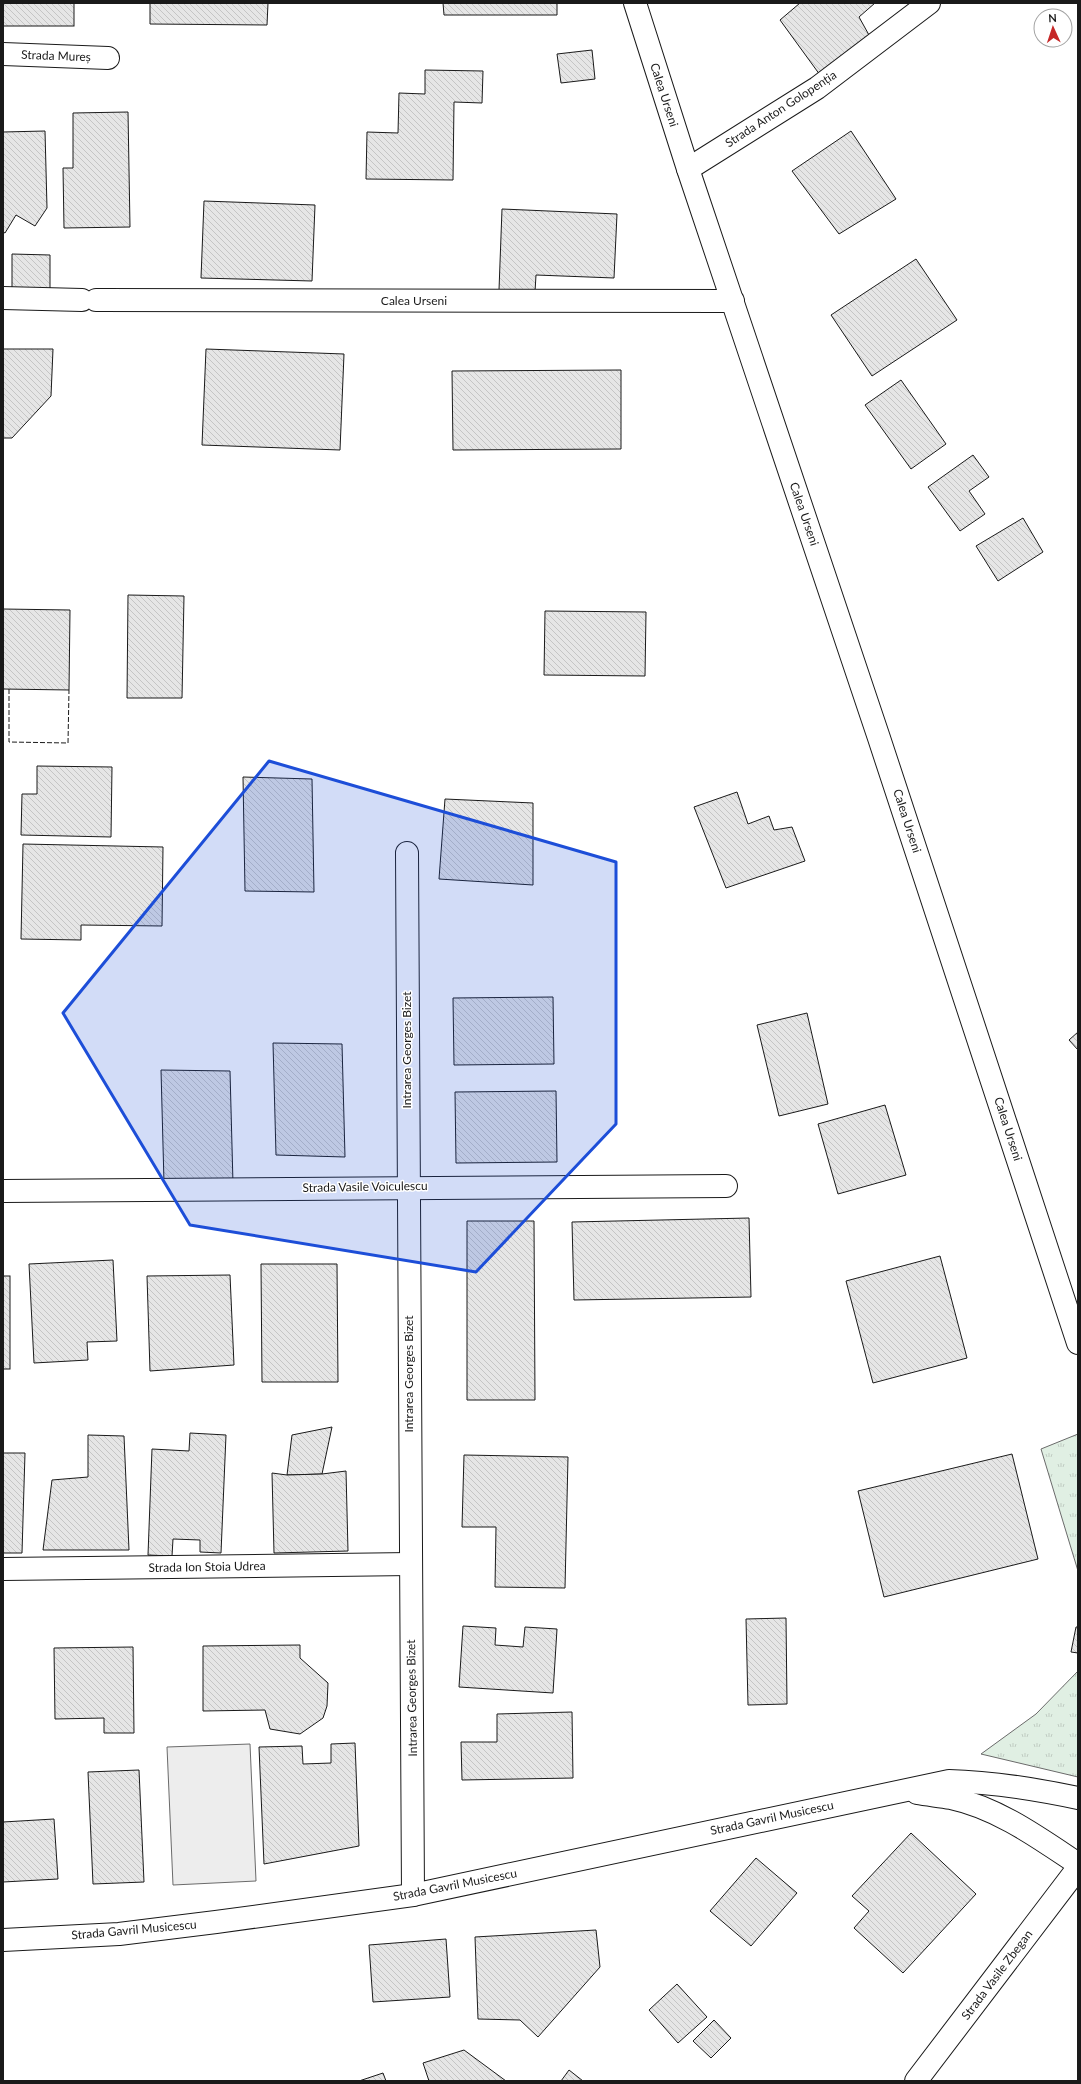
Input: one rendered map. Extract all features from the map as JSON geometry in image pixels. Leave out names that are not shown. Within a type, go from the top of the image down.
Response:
[{"type":"street","name":"Calea Urseni","points":[[635,3],[688,169],[877,731],[1078,1343]]},
{"type":"street","name":"Strada Anton Golopenția","points":[[688,169],[817,88],[929,3]]},
{"type":"street","name":"Strada Mureș","points":[[3,54],[108,58]]},
{"type":"street","name":"Calea Urseni","points":[[3,298],[88,300],[732,301]]},
{"type":"street","name":"Intrarea Georges Bizet","points":[[407,853],[413,1895]]},
{"type":"street","name":"Strada Vasile Voiculescu","points":[[3,1191],[408,1186],[726,1186]]},
{"type":"street","name":"Strada Ion Stoia Udrea","points":[[3,1569],[411,1564]]},
{"type":"street","name":"Strada Gavril Musicescu","points":[[3,1940],[118,1934],[413,1895],[949,1781],[982,1782],[1043,1790],[1078,1798]]},
{"type":"street","name":"Strada Gavril Musicescu","points":[[900,1791],[951,1798],[986,1810],[1035,1835],[1078,1864]]},
{"type":"street","name":"Strada Vasile Zbegan","points":[[916,2081],[1078,1868]]},
{"type":"highlighted area","points":[[269,761],[616,862],[616,1124],[476,1272],[190,1225],[63,1013]]},
{"type":"green space","points":[[1078,1434],[1078,1571],[1041,1449]]},
{"type":"green space","points":[[1078,1671],[1078,1777],[981,1754],[1036,1714]]},
{"type":"shaded area","points":[[250,1744],[256,1881],[173,1885],[167,1747]]},
{"type":"building","points":[[3,3],[74,3],[74,26],[3,26]]},
{"type":"building","points":[[150,3],[268,3],[267,25],[150,24]]},
{"type":"building","points":[[443,3],[557,3],[557,15],[444,15]]},
{"type":"building","points":[[800,3],[875,3],[859,17],[869,35],[820,75],[780,20]]},
{"type":"building","points":[[592,50],[595,79],[561,83],[557,54]]},
{"type":"building","points":[[425,70],[483,71],[482,103],[454,102],[453,180],[366,179],[367,132],[398,133],[399,93],[425,94]]},
{"type":"building","points":[[128,112],[130,227],[64,228],[63,168],[73,168],[73,113]]},
{"type":"building","points":[[45,131],[47,208],[35,226],[16,215],[5,233],[3,232],[3,132]]},
{"type":"building","points":[[851,131],[896,199],[839,234],[792,171]]},
{"type":"building","points":[[204,201],[315,205],[312,281],[201,278]]},
{"type":"building","points":[[502,209],[617,214],[614,278],[536,275],[535,292],[499,290]]},
{"type":"building","points":[[12,254],[50,255],[50,289],[12,289]]},
{"type":"building","points":[[916,259],[957,320],[872,376],[831,315]]},
{"type":"building","points":[[3,349],[53,349],[51,396],[12,438],[3,438]]},
{"type":"building","points":[[206,349],[344,354],[340,450],[202,445]]},
{"type":"building","points":[[621,370],[621,449],[453,450],[452,371]]},
{"type":"building","points":[[901,380],[946,444],[911,469],[865,405]]},
{"type":"building","points":[[973,455],[989,477],[969,491],[985,514],[960,531],[928,487]]},
{"type":"building","points":[[1023,518],[1043,552],[998,581],[976,546]]},
{"type":"building","points":[[128,595],[184,596],[182,698],[127,698]]},
{"type":"building","points":[[3,609],[70,610],[69,690],[3,689]]},
{"type":"building","points":[[545,611],[646,612],[645,676],[544,675]]},
{"type":"building","points":[[37,766],[112,767],[111,837],[21,835],[22,794],[37,794]]},
{"type":"building","points":[[243,777],[312,779],[314,892],[245,891]]},
{"type":"building","points":[[737,792],[748,824],[769,816],[774,830],[792,827],[805,861],[726,888],[694,807]]},
{"type":"building","points":[[445,799],[533,803],[533,885],[439,879]]},
{"type":"building","points":[[23,844],[163,847],[162,926],[81,925],[81,940],[21,939]]},
{"type":"building","points":[[553,997],[554,1064],[454,1065],[453,998]]},
{"type":"building","points":[[807,1013],[828,1104],[779,1116],[757,1025]]},
{"type":"building","points":[[1078,1032],[1078,1050],[1069,1040]]},
{"type":"building","points":[[273,1043],[342,1044],[345,1157],[276,1155]]},
{"type":"building","points":[[161,1070],[230,1071],[233,1184],[164,1183]]},
{"type":"building","points":[[556,1091],[557,1162],[456,1163],[455,1092]]},
{"type":"building","points":[[885,1105],[906,1175],[838,1194],[818,1124]]},
{"type":"building","points":[[749,1218],[751,1297],[574,1300],[572,1222]]},
{"type":"building","points":[[467,1221],[534,1221],[535,1400],[467,1400]]},
{"type":"building","points":[[940,1256],[967,1358],[873,1383],[846,1281]]},
{"type":"building","points":[[113,1260],[117,1341],[87,1342],[88,1360],[34,1363],[29,1264]]},
{"type":"building","points":[[261,1264],[337,1264],[338,1382],[262,1382]]},
{"type":"building","points":[[230,1275],[234,1365],[150,1371],[147,1276]]},
{"type":"building","points":[[3,1276],[10,1276],[10,1369],[3,1369]]},
{"type":"building","points":[[332,1427],[322,1474],[287,1475],[292,1435]]},
{"type":"building","points":[[190,1433],[226,1435],[221,1553],[200,1552],[200,1540],[173,1539],[172,1556],[148,1555],[152,1449],[189,1451]]},
{"type":"building","points":[[88,1435],[124,1436],[129,1550],[43,1550],[52,1480],[88,1477]]},
{"type":"building","points":[[3,1453],[25,1453],[22,1553],[3,1553]]},
{"type":"building","points":[[1012,1454],[1038,1559],[884,1597],[858,1491]]},
{"type":"building","points":[[464,1455],[568,1457],[565,1588],[495,1587],[496,1527],[462,1527]]},
{"type":"building","points":[[346,1471],[348,1551],[274,1553],[272,1473],[287,1475],[322,1474]]},
{"type":"building","points":[[786,1618],[787,1704],[748,1705],[746,1619]]},
{"type":"building","points":[[463,1626],[496,1628],[495,1645],[523,1647],[525,1627],[557,1629],[553,1693],[459,1687]]},
{"type":"building","points":[[1076,1627],[1078,1627],[1078,1653],[1071,1652]]},
{"type":"building","points":[[300,1645],[300,1658],[328,1683],[327,1706],[323,1718],[300,1734],[270,1729],[265,1710],[203,1711],[203,1646]]},
{"type":"building","points":[[133,1647],[134,1733],[104,1733],[104,1718],[55,1719],[54,1648]]},
{"type":"building","points":[[572,1712],[573,1778],[462,1780],[461,1742],[497,1742],[497,1714]]},
{"type":"building","points":[[355,1743],[359,1846],[264,1864],[259,1747],[302,1746],[303,1764],[331,1763],[331,1744]]},
{"type":"building","points":[[139,1770],[144,1882],[93,1884],[88,1772]]},
{"type":"building","points":[[54,1819],[58,1879],[3,1882],[3,1822]]},
{"type":"building","points":[[911,1833],[976,1894],[903,1973],[854,1928],[869,1911],[852,1896]]},
{"type":"building","points":[[756,1858],[797,1893],[751,1946],[710,1911]]},
{"type":"building","points":[[596,1930],[600,1967],[538,2037],[520,2020],[478,2019],[475,1937]]},
{"type":"building","points":[[446,1939],[450,1997],[373,2002],[369,1945]]},
{"type":"building","points":[[677,1984],[707,2017],[678,2043],[649,2010]]},
{"type":"building","points":[[714,2020],[731,2038],[711,2058],[693,2041]]},
{"type":"building","points":[[464,2050],[506,2081],[429,2081],[423,2063]]},
{"type":"building","points":[[569,2070],[583,2081],[561,2081]]},
{"type":"building","points":[[383,2073],[386,2081],[359,2081]]},
{"type":"fence","points":[[9,689],[9,742],[68,743],[69,690]]}]
